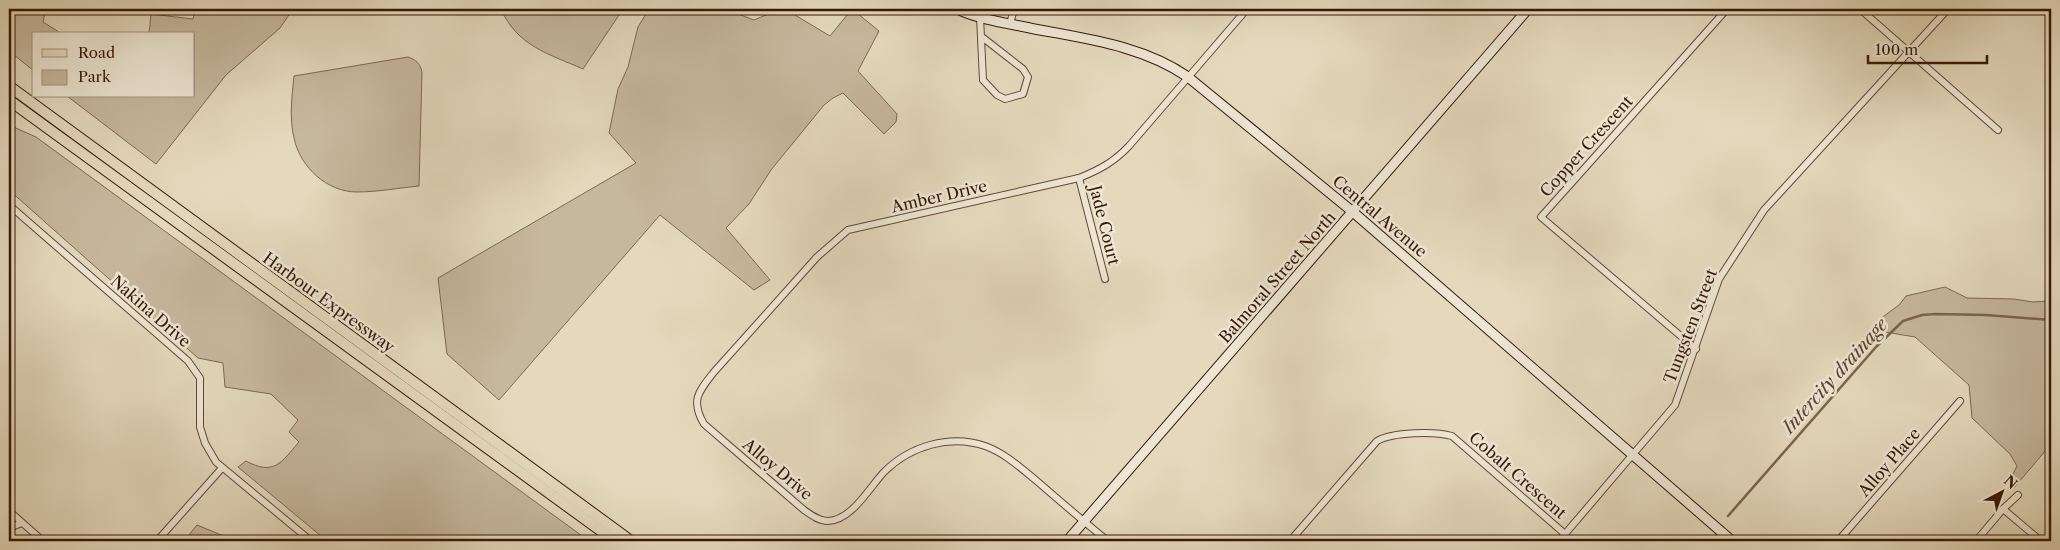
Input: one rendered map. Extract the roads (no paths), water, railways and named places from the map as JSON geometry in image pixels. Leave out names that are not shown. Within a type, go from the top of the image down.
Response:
[{"type":"main road","name":"Central Avenue","points":[[957,9],[980,17],[1132,50],[1170,65],[1188,77],[1353,212],[1732,541]]},
{"type":"main road","name":"Balmoral Street North","points":[[1067,541],[1528,9]]},
{"type":"main road","name":"Harbour Expressway","points":[[12,89],[631,541]]},
{"type":"main road","name":"Harbour Expressway","points":[[12,102],[614,541]]},
{"type":"street","points":[[1010,24],[1014,9]]},
{"type":"street","name":"Amber Drive","points":[[714,372],[817,257],[848,230],[1079,178],[1100,170],[1116,160],[1247,9]]},
{"type":"street","name":"Copper Crescent","points":[[1696,349],[1540,217],[1727,9]]},
{"type":"street","points":[[1860,9],[1998,130]]},
{"type":"street","name":"Tungsten Street","points":[[1559,541],[1675,405],[1719,279],[1764,210],[1948,9]]},
{"type":"street","points":[[980,17],[983,80],[997,96],[1005,99],[1023,94],[1028,77],[1023,69],[982,36]]},
{"type":"street","name":"Jade Court","points":[[1079,178],[1105,279]]},
{"type":"street","name":"Nakina Drive","points":[[9,205],[188,361],[200,378],[200,427],[212,456],[222,468],[311,541]]},
{"type":"street","name":"Alloy Drive","points":[[714,372],[700,389],[697,400],[697,412],[704,424],[804,510],[816,518],[828,521],[840,518],[850,511],[884,472],[910,452],[937,444],[959,441],[987,446],[1009,459],[1108,541]]},
{"type":"street","name":"Alloy Place","points":[[1838,541],[1960,401]]},
{"type":"street","name":"Cobalt Crescent","points":[[1290,541],[1377,442],[1390,437],[1434,433],[1452,436],[1565,534]]},
{"type":"street","points":[[157,541],[222,468]]},
{"type":"street","points":[[1976,541],[2003,509],[2018,495]]},
{"type":"street","points":[[2003,509],[2041,541]]},
{"type":"street","points":[[9,511],[43,541]]},
{"type":"street","points":[[9,528],[22,523]]},
{"type":"waterway","name":"Intercity drainage","points":[[1728,516],[1876,347],[1903,321],[1922,315],[1935,314],[1986,315],[2051,320]]}]
